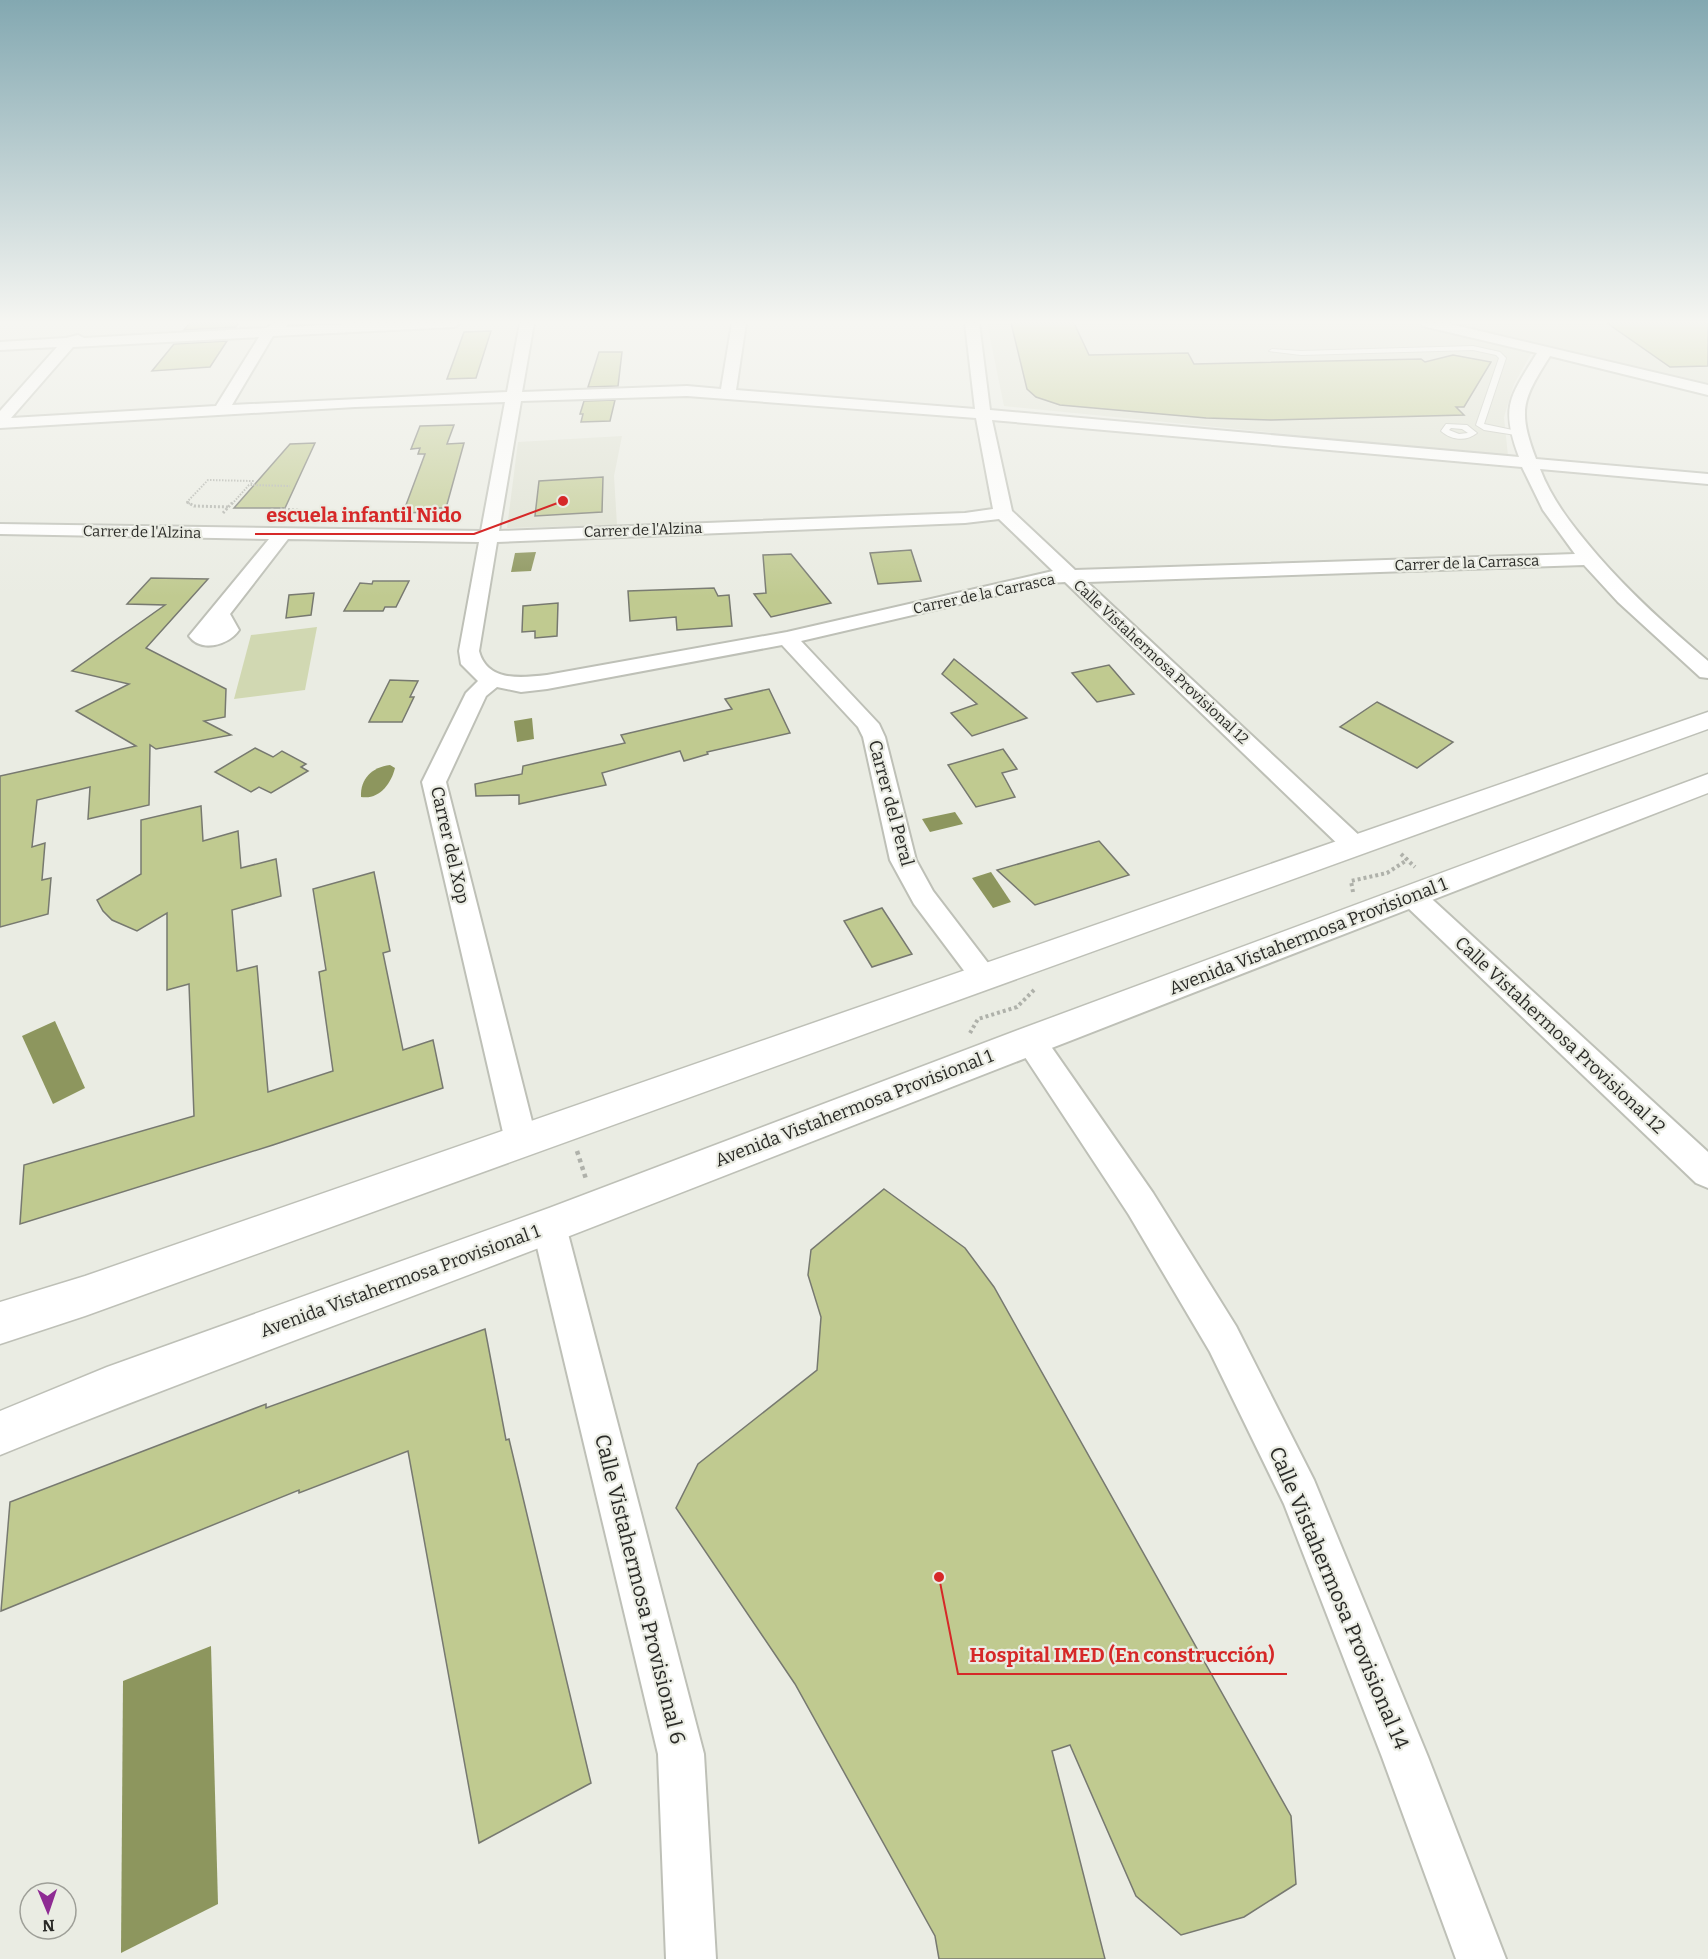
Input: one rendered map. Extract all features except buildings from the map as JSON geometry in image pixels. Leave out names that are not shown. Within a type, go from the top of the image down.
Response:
[{"type":"street","points":[[0,422],[140,414]]},
{"type":"street","points":[[492,680],[472,664],[469,651],[511,414]]},
{"type":"street","points":[[983,414],[1003,513]]},
{"type":"street","points":[[998,414],[1708,479]]},
{"type":"street","points":[[1516,414],[1528,463],[1552,510],[1624,596],[1708,672]]},
{"type":"street","name":"Carrer de l'Alzina","points":[[0,529],[489,537],[965,518],[1003,513]]},
{"type":"street","name":"Calle Vistahermosa Provisional 12","points":[[1003,513],[1354,844]]},
{"type":"street","points":[[220,614],[283,534]]},
{"type":"street","name":"Carrer de la Carrasca","points":[[492,680],[521,685],[547,682],[787,638],[1050,577],[1591,559]]},
{"type":"street","name":"Carrer del Peral","points":[[787,638],[868,724],[874,737],[903,860],[923,897],[984,976]]},
{"type":"street","name":"Carrer del Xop","points":[[492,680],[477,693],[473,700],[434,782],[521,1141]]},
{"type":"street","points":[[0,1323],[85,1296],[1708,720]]},
{"type":"street","name":"Avenida Vistahermosa Provisional 1","points":[[0,1433],[106,1389],[549,1226],[982,1058],[1413,897],[1708,783]]},
{"type":"street","name":"Calle Vistahermosa Provisional 12","points":[[1413,897],[1708,1173]]},
{"type":"street","name":"Calle Vistahermosa Provisional 14","points":[[1030,1040],[1141,1204],[1223,1339],[1300,1494],[1405,1757],[1481,1959]]},
{"type":"street","name":"Calle Vistahermosa Provisional 6","points":[[549,1226],[681,1754],[691,1959]]},
{"type":"lane","points":[[1483,414],[1479,425],[1484,428],[1520,436]]},
{"type":"lane","points":[[1472,435],[1520,436]]},
{"type":"path","points":[[229,507],[194,506],[187,502],[208,480],[253,481],[229,507],[222,514],[233,514]]},
{"type":"path","points":[[249,485],[290,486]]},
{"type":"path","points":[[277,512],[281,508]]},
{"type":"path","points":[[1375,911],[1352,890],[1351,881],[1365,875],[1396,871],[1407,860],[1389,832]]},
{"type":"path","points":[[982,1058],[971,1041],[970,1032],[978,1018],[1017,1007],[1036,987],[1035,979],[1024,963]]},
{"type":"path","points":[[574,1141],[589,1188]]},
{"type":"shaded area","points":[[1089,414],[1505,414],[1508,456]]},
{"type":"shaded area","points":[[622,436],[614,476],[617,525],[507,528],[518,442]]},
{"type":"shaded area","points":[[536,552],[531,571],[511,572],[515,553]]},
{"type":"shaded area","points":[[317,627],[305,690],[234,699],[251,635]]},
{"type":"shaded area","points":[[532,718],[534,739],[517,742],[514,721]]},
{"type":"shaded area","points":[[390,765],[395,768],[391,780],[383,790],[373,796],[361,797],[361,791],[368,775],[378,768]]},
{"type":"shaded area","points":[[955,812],[963,824],[930,832],[922,819]]},
{"type":"shaded area","points":[[991,872],[1011,902],[993,908],[972,878]]},
{"type":"shaded area","points":[[55,1021],[85,1088],[53,1104],[22,1036]]},
{"type":"shaded area","points":[[211,1646],[218,1904],[121,1953],[123,1681]]},
{"type":"place","name":"escuela infantil Nido","points":[[563,501]]},
{"type":"place","name":"Hospital IMED (En construcción)","points":[[939,1577]]}]
